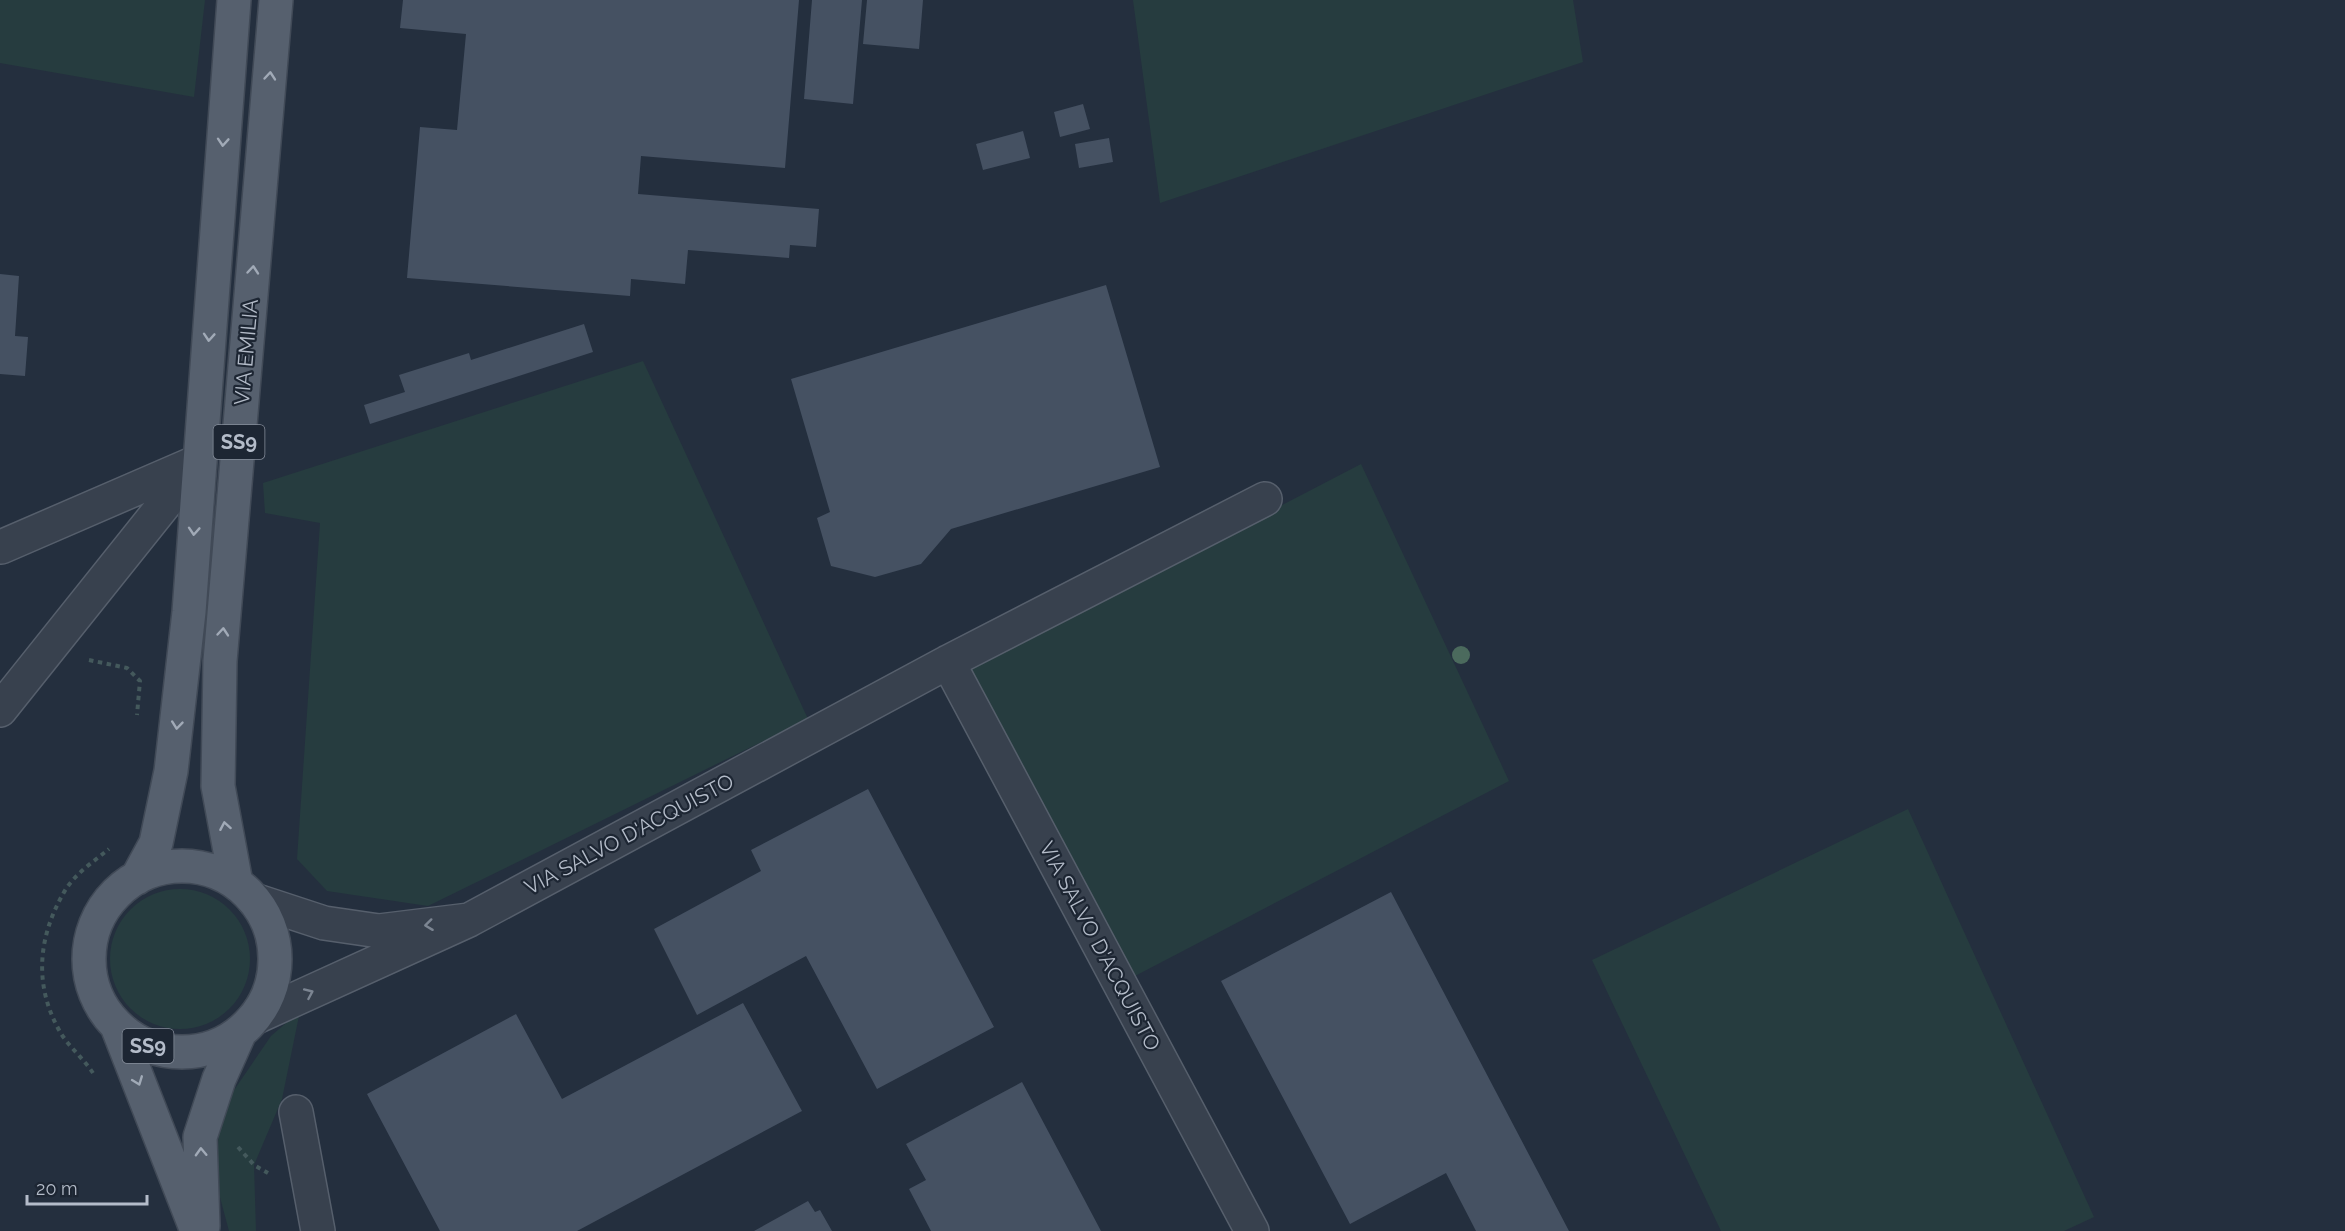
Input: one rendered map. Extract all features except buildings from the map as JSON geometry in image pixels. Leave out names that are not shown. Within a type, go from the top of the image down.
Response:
[{"type":"main road","name":"VIA EMILIA","points":[[137,878],[156,843],[171,771],[189,612],[234,0]]},
{"type":"main road","name":"VIA EMILIA","points":[[245,892],[218,786],[220,661],[276,0]]},
{"type":"main road","name":"VIA EMILIA","points":[[197,1231],[117,1026],[97,996],[90,973],[92,937],[101,914],[116,894],[137,878],[165,868],[192,867],[217,873],[245,892],[268,922],[275,958],[269,994],[248,1024],[219,1079],[200,1137],[203,1231]]},
{"type":"main road","name":"VIA EMILIA","points":[[117,1026],[148,1046],[178,1052],[224,1043],[248,1024]]},
{"type":"street","points":[[1,547],[199,461]]},
{"type":"street","points":[[0,710],[199,461]]},
{"type":"street","name":"VIA SALVO D'ACQUISTO","points":[[248,1024],[469,920],[948,662],[1265,499]]},
{"type":"street","name":"VIA SALVO D'ACQUISTO","points":[[948,662],[1252,1231]]},
{"type":"street","name":"VIA SALVO D'ACQUISTO","points":[[245,892],[324,923],[379,931],[469,920]]},
{"type":"street","points":[[296,1112],[318,1231]]},
{"type":"path","points":[[47,651],[127,668],[140,681],[136,716]]},
{"type":"path","points":[[96,1078],[59,1030],[40,980],[43,948],[64,893],[81,871],[111,847]]},
{"type":"path","points":[[206,1120],[228,1124],[231,1139],[254,1165],[312,1196]]},
{"type":"green space","points":[[0,0],[205,0],[194,97],[0,63]]},
{"type":"green space","points":[[1133,0],[1573,0],[1583,62],[1160,203]]},
{"type":"green space","points":[[643,361],[808,719],[428,906],[327,891],[297,859],[320,523],[265,513],[263,483]]},
{"type":"green space","points":[[1361,464],[1509,781],[1135,976],[967,669]]},
{"type":"green space","points":[[1908,809],[2094,1217],[2064,1231],[1721,1231],[1592,960]]},
{"type":"green space","points":[[180,889],[207,894],[230,909],[245,932],[250,959],[245,986],[230,1009],[207,1024],[180,1029],[153,1024],[130,1009],[115,986],[110,959],[115,932],[130,909],[153,894]]},
{"type":"green space","points":[[300,1011],[282,1099],[254,1165],[256,1231],[229,1231],[217,1186],[219,1112],[271,1036]]}]
